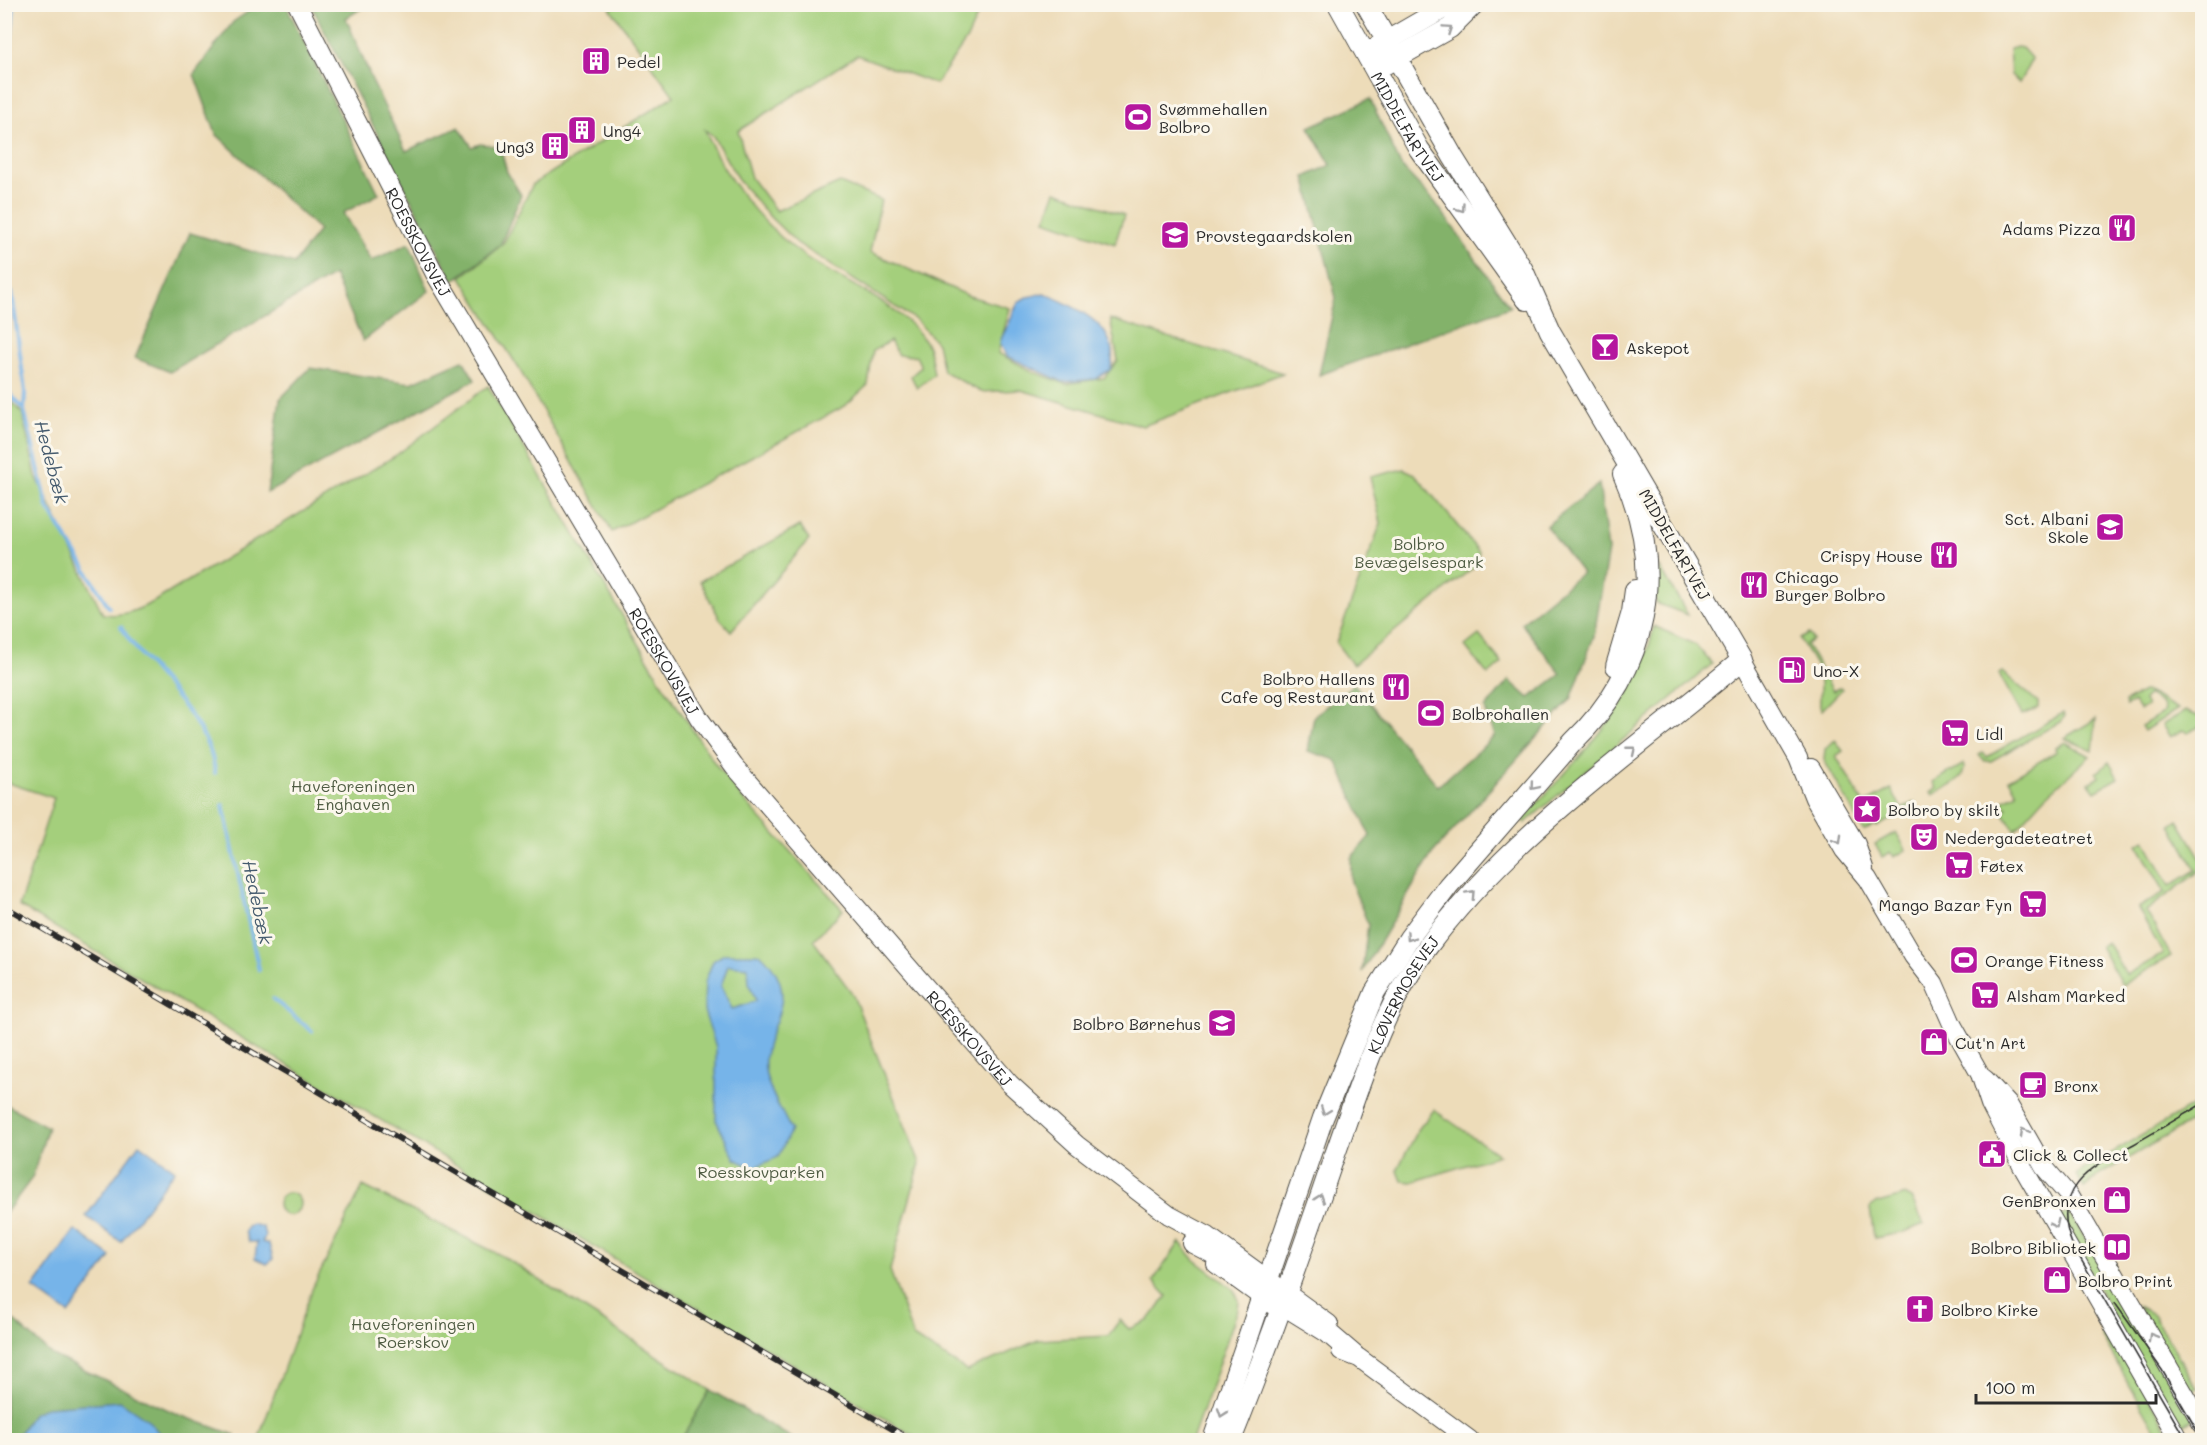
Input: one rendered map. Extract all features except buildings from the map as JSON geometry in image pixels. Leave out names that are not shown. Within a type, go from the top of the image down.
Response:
[{"type":"main road","name":"MIDDELFARTVEJ","points":[[1338,4],[1384,56],[1473,189],[1523,270],[1550,331]]},
{"type":"main road","points":[[1351,4],[1384,56],[1515,243],[1523,270]]},
{"type":"main road","name":"MIDDELFARTVEJ","points":[[1366,4],[1419,149],[1550,331],[1742,660]]},
{"type":"main road","points":[[1384,56],[1451,4]]},
{"type":"main road","points":[[1384,56],[1450,28],[1474,4]]},
{"type":"main road","name":"KLØVERMOSEVEJ","points":[[1273,1295],[1308,1161],[1342,1066],[1375,993],[1409,938],[1448,886],[1573,742],[1594,722],[1611,699],[1629,666],[1642,628],[1647,582],[1643,537],[1637,510],[1626,480],[1585,390]]},
{"type":"main road","name":"KLØVERMOSEVEJ","points":[[1213,1440],[1364,1072],[1394,1004],[1425,951],[1464,901],[1536,829],[1742,660]]},
{"type":"main road","points":[[1193,1243],[1220,1257],[1327,1332],[1354,1355]]},
{"type":"main road","points":[[1231,1440],[1241,1417],[1244,1377],[1273,1295]]},
{"type":"street","name":"ROESSKOVSVEJ","points":[[297,4],[435,274],[699,718],[734,766],[1010,1084],[1068,1138],[1169,1215],[1208,1236],[1273,1295]]},
{"type":"street","name":"MIDDELFARTVEJ","points":[[1742,660],[1798,758],[1814,798],[1844,850],[1868,879],[1913,956],[1931,1001],[1953,1026],[1980,1074],[1990,1104],[2062,1239],[2179,1440]]},
{"type":"street","name":"MIDDELFARTVEJ","points":[[1980,1074],[2008,1104],[2044,1167],[2069,1196],[2202,1424]]},
{"type":"street","name":"ROESSKOVSVEJ","points":[[1169,1215],[1193,1243]]},
{"type":"street","points":[[1354,1355],[1470,1440]]},
{"type":"green space","points":[[621,4],[982,5],[967,39],[936,84],[857,55],[738,131],[751,178],[776,211],[840,183],[881,200],[870,252],[969,296],[1010,308],[998,353],[1034,372],[1066,384],[1104,378],[1118,360],[1110,319],[1283,373],[1143,426],[1021,390],[981,392],[943,371],[937,343],[916,320],[797,243],[771,218],[739,181],[713,136],[705,130],[734,184],[761,217],[807,258],[903,317],[926,343],[934,374],[917,388],[911,376],[921,367],[916,356],[898,355],[890,341],[873,351],[868,385],[845,406],[612,532],[518,367],[461,277],[503,244],[533,184],[674,96],[610,8]]},
{"type":"green space","points":[[258,5],[286,5],[379,194],[343,213],[371,261],[409,243],[429,291],[363,341],[334,275],[170,372],[135,358],[190,233],[294,264],[319,230],[216,134],[194,74],[233,22]]},
{"type":"green space","points":[[311,5],[367,5],[346,18],[374,85],[406,151],[459,127],[472,147],[480,144],[500,147],[507,172],[521,195],[501,244],[453,281]]},
{"type":"green space","points":[[2022,48],[2032,59],[2019,83],[2011,75],[2009,49]]},
{"type":"green space","points":[[1370,99],[1401,166],[1435,202],[1510,307],[1319,375],[1336,298],[1305,177],[1331,165],[1309,127]]},
{"type":"green space","points":[[1056,191],[1124,215],[1115,244],[1045,220]]},
{"type":"green space","points":[[463,360],[475,380],[267,493],[280,399],[310,368],[411,383]]},
{"type":"green space","name":"Haveforeningen Enghaven","points":[[488,386],[663,685],[714,762],[742,798],[843,910],[813,940],[852,993],[920,1163],[890,1270],[913,1337],[967,1371],[1038,1340],[1108,1336],[1120,1320],[1129,1329],[1148,1321],[1167,1296],[1153,1281],[1180,1242],[1194,1259],[1233,1289],[1239,1300],[1238,1309],[1192,1440],[921,1440],[19,906],[54,798],[5,782],[4,393],[22,413],[36,476],[103,614],[110,615],[130,612],[155,601],[395,456]]},
{"type":"green space","name":"Bolbro Bevægelsespark","points":[[1404,469],[1415,474],[1479,552],[1476,565],[1353,665],[1336,643],[1381,523],[1370,477]]},
{"type":"green space","points":[[1599,484],[1608,550],[1594,636],[1571,699],[1432,854],[1362,972],[1368,924],[1351,882],[1351,858],[1370,836],[1336,760],[1308,751],[1314,716],[1354,684],[1438,786],[1495,736],[1485,709],[1509,680],[1529,698],[1561,674],[1521,623],[1582,573],[1546,526]]},
{"type":"green space","points":[[800,526],[809,540],[731,631],[720,619],[700,581]]},
{"type":"green space","points":[[1659,566],[1688,615],[1656,603]]},
{"type":"green space","points":[[1654,626],[1696,645],[1712,664],[1525,823],[1522,820],[1602,731],[1619,707],[1646,655]]},
{"type":"green space","points":[[1809,634],[1813,640],[1806,644],[1833,691],[1840,687],[1842,689],[1822,710],[1820,674],[1800,639]]},
{"type":"green space","points":[[1479,635],[1502,663],[1488,675],[1465,646]]},
{"type":"green space","points":[[2002,672],[2038,702],[2038,708],[2022,715],[1999,674]]},
{"type":"green space","points":[[2145,691],[2178,709],[2144,731],[2141,726],[2164,712],[2162,704],[2148,695],[2144,700],[2147,706],[2139,710],[2134,702],[2126,706],[2125,702]]},
{"type":"green space","points":[[2185,711],[2202,718],[2202,725],[2188,733],[2183,730],[2170,737],[2162,725]]},
{"type":"green space","points":[[2063,713],[2065,716],[2060,722],[1991,761],[1984,761],[1979,755],[1983,753],[1987,757]]},
{"type":"green space","points":[[2096,719],[2093,751],[2064,738]]},
{"type":"green space","points":[[1835,740],[1843,751],[1836,756],[1864,804],[1891,789],[1902,809],[1915,802],[1916,805],[1877,827],[1875,825],[1864,831],[1824,760],[1825,749]]},
{"type":"green space","points":[[2065,742],[2090,756],[2045,797],[2015,830],[2002,811],[2007,808],[2003,801],[2017,793],[2009,779],[2056,752],[2055,748]]},
{"type":"green space","points":[[2109,762],[2118,778],[2095,791],[2089,783],[2099,777],[2097,773]]},
{"type":"green space","points":[[1964,764],[1959,780],[1933,795],[1931,792],[1937,788],[1933,782]]},
{"type":"green space","points":[[2178,820],[2202,860],[2202,869],[2146,911],[2171,956],[2122,985],[2100,946],[2107,942],[2126,975],[2163,954],[2138,908],[2165,892],[2137,844],[2145,840],[2170,886],[2196,870],[2171,825]]},
{"type":"green space","points":[[1896,832],[1906,850],[1894,857],[1891,852],[1882,857],[1875,844]]},
{"type":"green space","points":[[2202,1100],[2202,1115],[2101,1174],[2084,1188],[2076,1175],[2081,1171]]},
{"type":"green space","points":[[5,1104],[48,1127],[32,1178],[5,1214]]},
{"type":"green space","points":[[1434,1110],[1499,1155],[1412,1182],[1402,1181],[1398,1171],[1399,1166],[1420,1127]]},
{"type":"green space","name":"Haveforeningen Roerskov","points":[[363,1186],[504,1257],[710,1390],[681,1440],[258,1440],[313,1287]]},
{"type":"green space","points":[[289,1193],[297,1196],[300,1204],[297,1212],[289,1215],[281,1212],[278,1204],[281,1196]]},
{"type":"green space","points":[[1906,1195],[1911,1198],[1924,1224],[1902,1233],[1874,1238],[1870,1208],[1875,1204]]},
{"type":"green space","points":[[2069,1212],[2195,1418],[2175,1429],[2059,1217]]},
{"type":"green space","points":[[2137,1306],[2153,1314],[2197,1388],[2192,1391]]},
{"type":"green space","points":[[4,1312],[52,1355],[177,1414],[235,1435],[232,1440],[165,1440],[32,1414],[15,1440],[5,1440]]},
{"type":"green space","points":[[2104,1317],[2168,1431],[2159,1436],[2102,1337]]},
{"type":"green space","points":[[710,1390],[792,1438],[791,1440],[681,1440]]},
{"type":"water","points":[[1044,293],[1083,313],[1104,331],[1110,342],[1112,355],[1110,370],[1095,379],[1063,382],[1007,356],[1000,343],[1018,303],[1025,298]]},
{"type":"water","points":[[724,954],[761,954],[775,971],[781,986],[778,1015],[765,1059],[766,1075],[791,1130],[778,1157],[753,1168],[735,1159],[716,1120],[716,1047],[704,1011],[705,982],[713,961]],"holes":[[[728,965],[748,967],[749,983],[756,1001],[732,1009],[721,986]]]},
{"type":"water","points":[[139,1144],[175,1170],[121,1242],[86,1216]]},
{"type":"water","points":[[252,1224],[263,1227],[265,1237],[262,1242],[269,1244],[273,1259],[267,1264],[255,1258],[257,1242],[249,1242],[245,1232]]},
{"type":"water","points":[[75,1230],[111,1257],[69,1314],[33,1288]]},
{"type":"water","points":[[120,1401],[148,1420],[165,1440],[15,1440],[32,1414],[47,1407]]},
{"type":"waterway","points":[[4,215],[5,102],[14,4]]},
{"type":"waterway","points":[[4,286],[12,293],[25,392],[24,410]]},
{"type":"waterway","name":"Hedebæk","points":[[4,387],[24,410],[48,508],[109,607]]},
{"type":"waterway","name":"Hedebæk","points":[[121,627],[132,644],[190,715],[211,753],[215,773]]},
{"type":"waterway","name":"Hedebæk","points":[[223,805],[259,970]]},
{"type":"waterway","name":"Hedebæk","points":[[273,999],[312,1031]]},
{"type":"tram line","points":[[2186,1440],[2072,1244],[2066,1224],[2066,1208],[2070,1193],[2079,1181],[2103,1161],[2202,1104]]},
{"type":"tram line","points":[[2115,1303],[2162,1370],[2202,1439]]},
{"type":"railway","points":[[4,906],[911,1440]]},
{"type":"place","name":"Pedel","points":[[596,61]]},
{"type":"place","name":"Svømmehallen Bolbro","points":[[1138,117]]},
{"type":"place","name":"Ung4","points":[[582,130]]},
{"type":"place","name":"Ung3","points":[[555,146]]},
{"type":"place","name":"Adams Pizza","points":[[2122,228]]},
{"type":"place","name":"Provstegaardskolen","points":[[1175,235]]},
{"type":"place","name":"Askepot","points":[[1605,347]]},
{"type":"place","name":"Sct. Albani Skole","points":[[2110,527]]},
{"type":"place","name":"Crispy House","points":[[1944,555]]},
{"type":"place","name":"Chicago Burger Bolbro","points":[[1754,585]]},
{"type":"place","name":"Uno-X","points":[[1792,670]]},
{"type":"place","name":"Bolbro Hallens Cafe og Restaurant","points":[[1396,687]]},
{"type":"place","name":"Bolbrohallen","points":[[1431,713]]},
{"type":"place","name":"Lidl","points":[[1955,733]]},
{"type":"place","name":"Bolbro by skilt","points":[[1867,809]]},
{"type":"place","name":"Nedergadeteatret","points":[[1924,837]]},
{"type":"place","name":"Føtex","points":[[1959,865]]},
{"type":"place","name":"Mango Bazar Fyn","points":[[2033,904]]},
{"type":"place","name":"Orange Fitness","points":[[1964,960]]},
{"type":"place","name":"Alsham Marked","points":[[1985,995]]},
{"type":"place","name":"Bolbro Børnehus","points":[[1222,1023]]},
{"type":"place","name":"Cut'n Art","points":[[1934,1042]]},
{"type":"place","name":"Bronx","points":[[2033,1085]]},
{"type":"place","name":"Click & Collect","points":[[1992,1154]]},
{"type":"place","name":"GenBronxen","points":[[2117,1200]]},
{"type":"place","name":"Bolbro Bibliotek","points":[[2117,1247]]},
{"type":"place","name":"Bolbro Print","points":[[2057,1280]]},
{"type":"place","name":"Bolbro Kirke","points":[[1920,1309]]},
{"type":"park label","name":"Roesskovparken","points":[[761,1171]]}]
